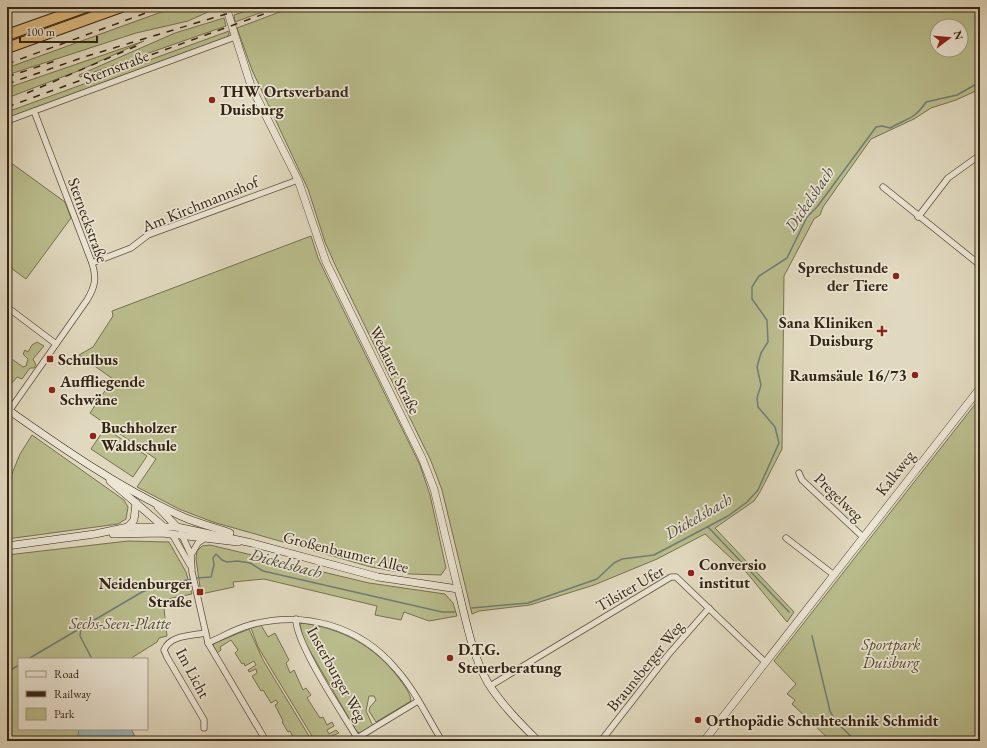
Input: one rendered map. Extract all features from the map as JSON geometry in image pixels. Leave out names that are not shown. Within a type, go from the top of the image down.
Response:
[{"type":"highway","points":[[7,35],[86,7]]},
{"type":"highway","points":[[7,48],[121,7]]},
{"type":"main road","name":"Wedauer Straße","points":[[226,7],[251,86],[298,180],[326,262],[422,458],[438,503],[458,589],[479,664],[490,686],[505,707],[538,741]]},
{"type":"main road","name":"Kalkweg","points":[[704,741],[980,388]]},
{"type":"main road","points":[[8,412],[93,467],[150,500],[181,516],[240,536],[252,543]]},
{"type":"main road","points":[[93,467],[172,534]]},
{"type":"main road","points":[[150,500],[177,527]]},
{"type":"main road","points":[[128,527],[134,520],[136,503]]},
{"type":"main road","name":"Großenbaumer Allee","points":[[7,546],[95,534],[128,527],[177,527],[252,543],[378,577],[458,589]]},
{"type":"main road","name":"Großenbaumer Allee","points":[[95,534],[172,534],[227,542],[252,543]]},
{"type":"street","name":"Sternstraße","points":[[7,121],[235,37]]},
{"type":"street","name":"Sterneckstraße","points":[[8,412],[94,289],[96,279],[92,263],[34,111]]},
{"type":"street","points":[[918,217],[948,178],[980,155]]},
{"type":"street","name":"Am Kirchmannshof","points":[[92,263],[131,248],[148,235],[298,180]]},
{"type":"street","points":[[883,187],[980,266]]},
{"type":"street","points":[[7,307],[56,344]]},
{"type":"street","name":"Pregelweg","points":[[799,473],[802,480],[863,537]]},
{"type":"street","points":[[177,527],[191,555],[192,572],[208,643],[266,741]]},
{"type":"street","points":[[172,534],[191,566]]},
{"type":"street","points":[[191,555],[198,543],[205,538]]},
{"type":"street","points":[[786,538],[834,575]]},
{"type":"street","name":"Tilsiter Ufer","points":[[490,686],[671,578],[678,578],[765,662]]},
{"type":"street","name":"Braunsberger Weg","points":[[601,741],[669,654],[709,608]]},
{"type":"street","points":[[208,643],[249,626],[270,621],[296,619],[332,626],[366,642],[398,670],[442,741]]},
{"type":"street","name":"Insterburger Weg","points":[[296,619],[296,627],[300,638],[358,739]]},
{"type":"street","name":"Im Licht","points":[[204,728],[204,720],[164,650],[167,644],[173,639],[205,633]]},
{"type":"street","points":[[358,739],[418,701]]},
{"type":"green space","points":[[175,7],[219,7],[188,21],[136,33],[7,75],[7,68]]},
{"type":"green space","points":[[257,7],[276,7],[235,22],[234,15]]},
{"type":"green space","points":[[293,7],[980,7],[980,89],[956,100],[931,108],[914,119],[871,139],[823,207],[820,215],[814,219],[784,276],[782,449],[754,501],[715,528],[794,612],[787,622],[747,573],[705,534],[657,559],[594,585],[530,605],[479,611],[472,614],[442,490],[431,461],[337,269],[325,242],[308,189],[252,70],[237,28]]},
{"type":"green space","points":[[224,18],[226,26],[80,77],[79,75],[175,33]]},
{"type":"green space","points":[[229,31],[227,37],[7,118],[7,112]]},
{"type":"green space","points":[[144,41],[78,71],[7,98],[7,88]]},
{"type":"green space","points":[[7,160],[65,202],[71,218],[26,279],[7,265]]},
{"type":"green space","points":[[311,236],[318,258],[420,465],[430,495],[446,568],[441,575],[410,574],[371,567],[213,522],[179,509],[137,487],[156,459],[90,413],[113,379],[79,355],[93,347],[113,316],[112,311]]},
{"type":"green space","points":[[37,342],[44,346],[33,359],[36,365],[34,368],[30,368],[22,379],[17,377],[11,384],[10,389],[7,387],[7,360],[9,357],[23,367],[26,366],[28,359],[23,354],[25,350],[28,352],[32,345]]},
{"type":"green space","name":"Sportpark Duisburg","points":[[980,398],[980,741],[831,741],[792,704],[795,700],[787,694],[796,684],[774,661]]},
{"type":"green space","points":[[105,428],[147,456],[133,477],[91,449]]},
{"type":"green space","points":[[32,435],[124,500],[128,507],[126,519],[118,524],[7,539],[7,486],[20,454]]},
{"type":"green space","name":"Sechs-Seen-Platte","points":[[128,541],[169,542],[186,572],[192,594],[163,600],[167,636],[159,638],[157,642],[132,658],[18,658],[18,730],[132,730],[135,737],[134,741],[7,741],[7,555]]},
{"type":"green space","points":[[210,545],[369,583],[445,594],[453,603],[457,616],[429,621],[404,612],[401,620],[375,615],[377,606],[264,579],[233,582],[234,587],[201,594],[196,559],[197,551],[202,546]]},
{"type":"green space","points":[[303,623],[331,629],[356,640],[367,647],[398,677],[408,691],[411,701],[376,722],[369,711],[370,707],[376,700],[374,696],[369,696],[366,711],[373,726],[361,733],[357,732],[303,639],[300,624]]},
{"type":"green space","points":[[261,625],[268,637],[275,633],[289,660],[286,663],[290,673],[294,670],[303,690],[306,688],[311,695],[307,698],[320,718],[323,717],[327,725],[332,722],[334,726],[327,730],[329,734],[336,730],[339,733],[325,739],[326,741],[315,741],[258,647],[251,628]]},
{"type":"green space","points":[[249,629],[263,660],[312,741],[295,741],[290,731],[288,732],[275,705],[278,703],[276,700],[271,703],[263,690],[261,691],[252,676],[257,673],[256,669],[249,672],[248,670],[256,665],[254,661],[245,666],[244,663],[242,664],[235,653],[238,650],[231,640],[220,647],[221,650],[217,653],[213,645],[215,643]]},
{"type":"water","points":[[79,730],[132,730],[135,737],[134,741],[77,741]]},
{"type":"waterway","name":"Dickelsbach","points":[[472,608],[528,603],[597,579],[614,563],[622,559],[654,555],[728,516],[747,502],[758,490],[779,443],[775,427],[758,407],[757,398],[761,385],[757,367],[761,353],[768,342],[767,320],[752,299],[752,287],[759,276],[787,258],[807,217],[817,207],[876,127],[882,126],[890,128],[914,116],[926,102],[957,95],[980,82]]},
{"type":"waterway","points":[[708,527],[789,612]]},
{"type":"waterway","name":"Dickelsbach","points":[[196,578],[211,577],[214,565],[213,558],[216,554],[222,560],[227,562],[237,561],[250,563],[263,571],[442,612],[455,612]]},
{"type":"waterway","name":"Dickelsbach","points":[[30,658],[142,592],[158,586],[192,579]]},
{"type":"waterway","points":[[81,627],[80,636],[91,658]]},
{"type":"waterway","points":[[812,636],[830,711],[836,722],[856,741]]},
{"type":"waterway","name":"Dickelsbach","points":[[7,672],[18,666]]},
{"type":"railway","points":[[7,64],[162,7]]},
{"type":"railway","points":[[222,9],[226,7]]},
{"type":"railway","points":[[7,84],[84,57],[249,7]]},
{"type":"railway","points":[[7,107],[283,7]]},
{"type":"railway","points":[[27,93],[141,44]]},
{"type":"railway","points":[[7,77],[58,60]]},
{"type":"place","name":"THW Ortsverband Duisburg","points":[[212,100]]},
{"type":"place","name":"Sprechstunde der Tiere","points":[[896,276]]},
{"type":"place","name":"Sana Kliniken Duisburg","points":[[882,331]]},
{"type":"place","name":"Schulbus","points":[[50,359]]},
{"type":"place","name":"Raumsäule 16/73","points":[[915,375]]},
{"type":"place","name":"Auffliegende Schwäne","points":[[52,390]]},
{"type":"place","name":"Buchholzer Waldschule","points":[[93,436]]},
{"type":"place","name":"Conversio institut","points":[[691,573]]},
{"type":"place","name":"Neidenburger Straße","points":[[200,592]]},
{"type":"place","name":"D.T.G. Steuerberatung","points":[[450,658]]},
{"type":"place","name":"Orthopädie Schuhtechnik Schmidt","points":[[698,720]]}]
